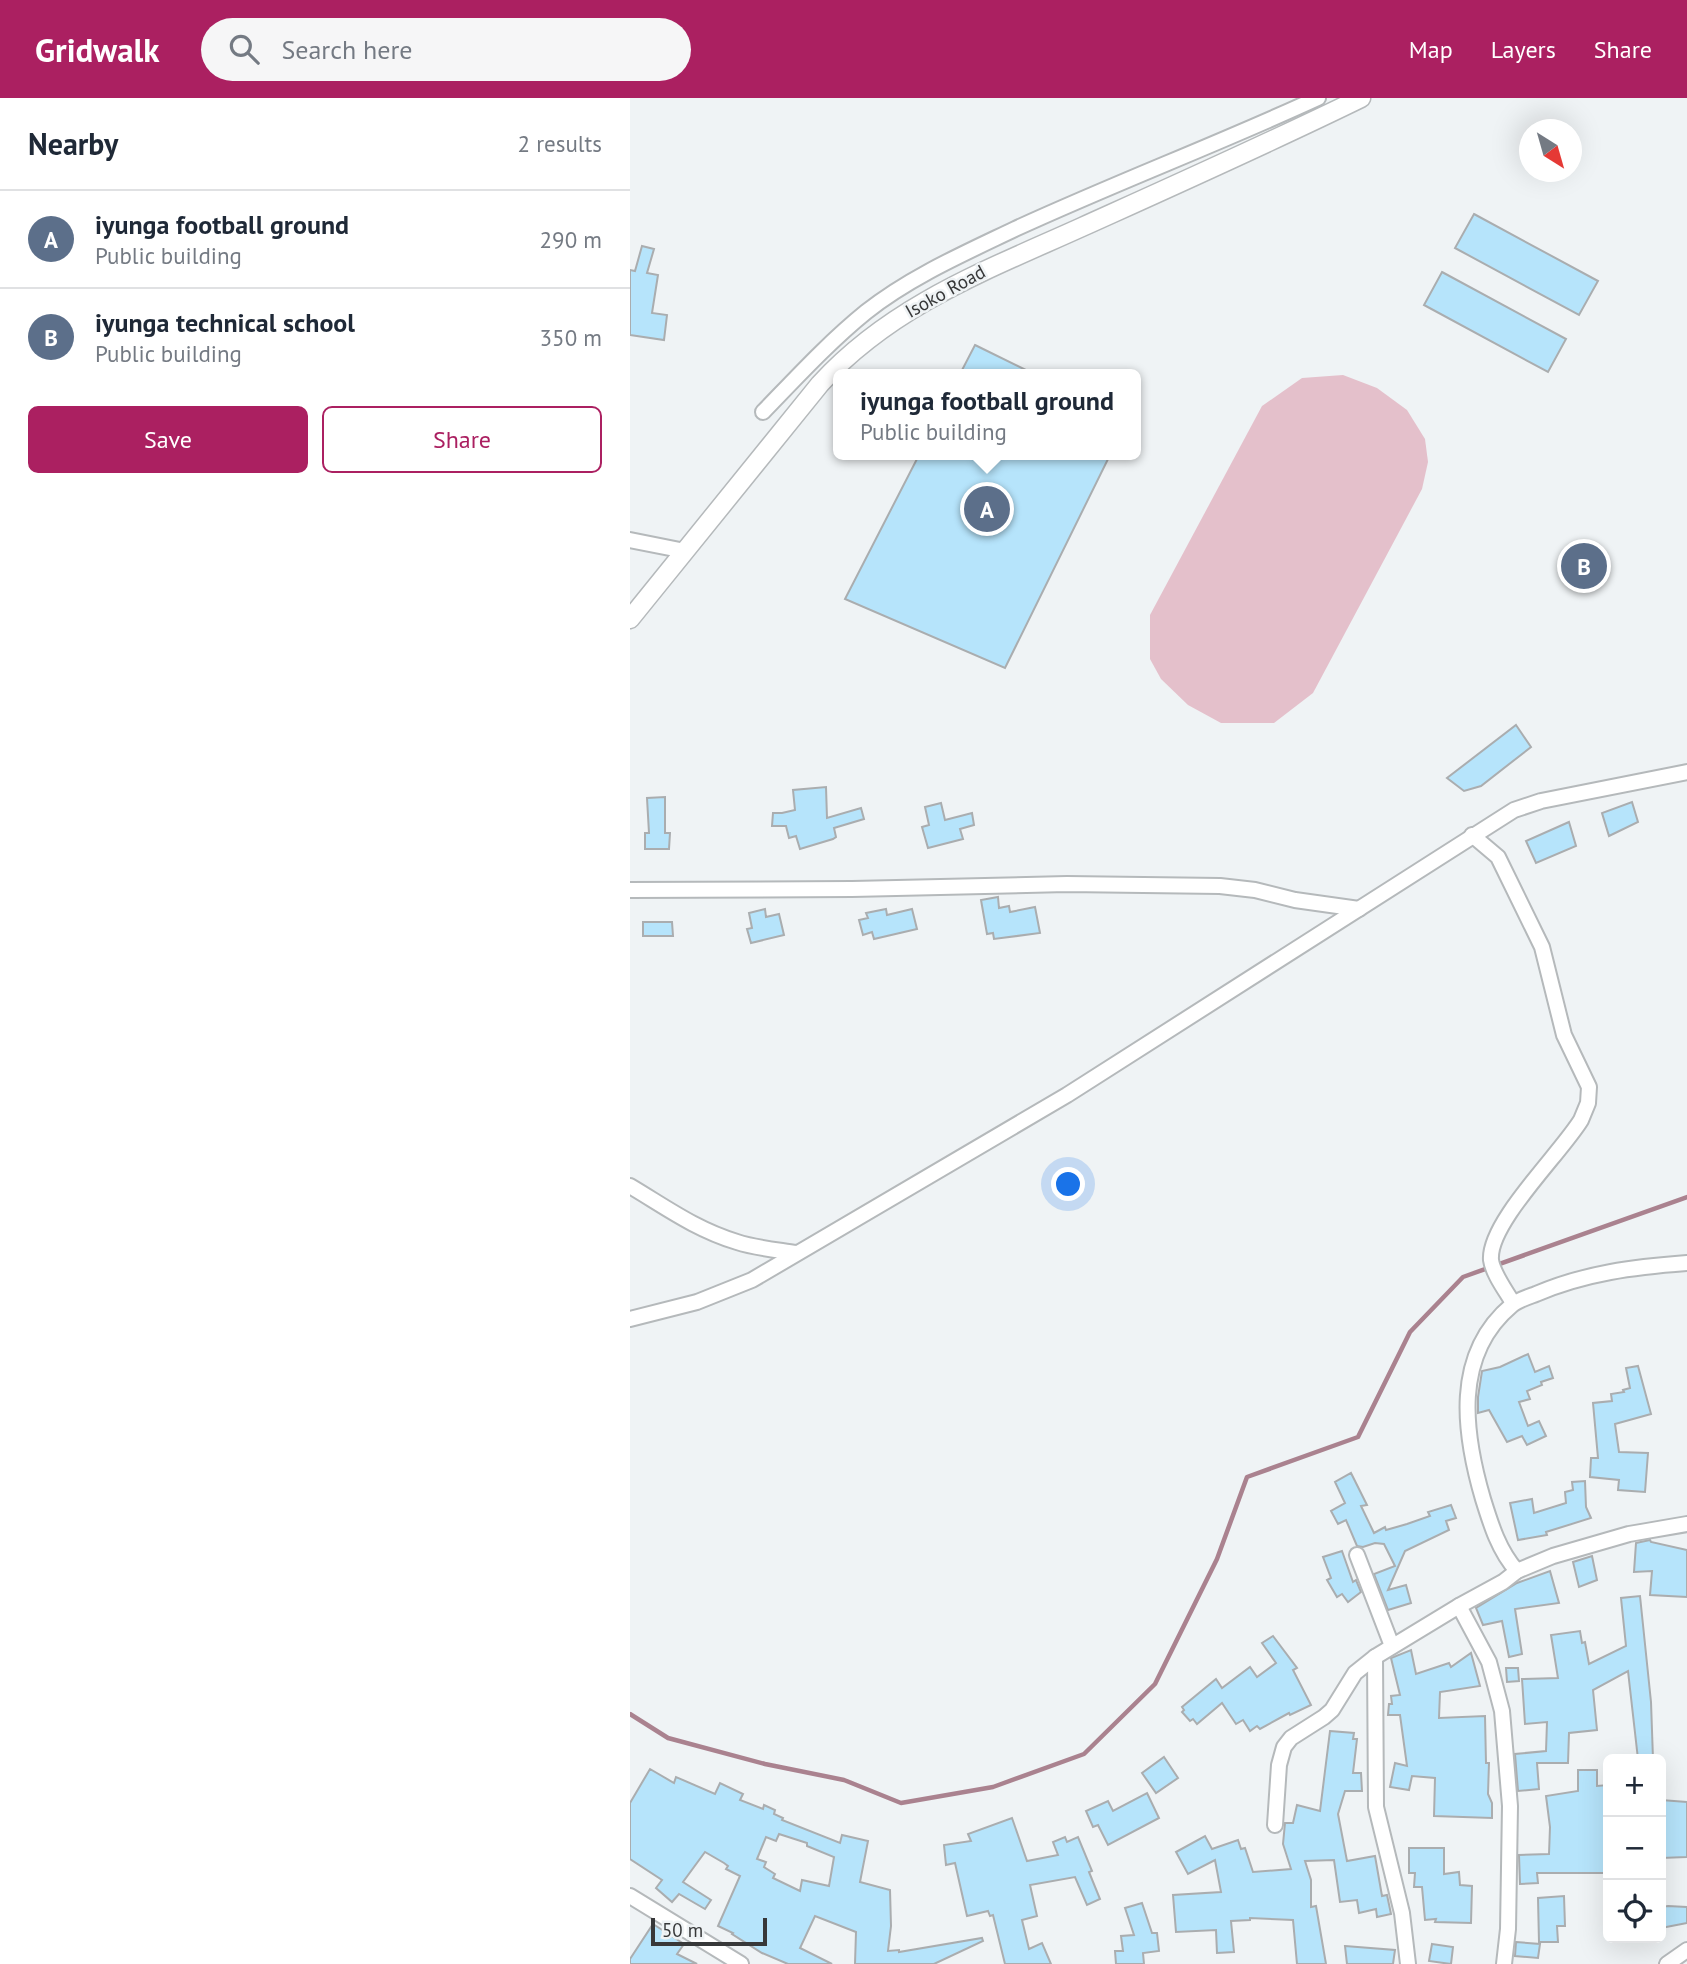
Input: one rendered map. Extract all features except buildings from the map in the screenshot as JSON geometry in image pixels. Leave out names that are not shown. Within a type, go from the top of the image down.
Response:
[{"type":"street","points":[[763,412],[849,327],[900,289],[973,249],[1063,207],[1318,98]]},
{"type":"street","name":"Isoko Road","points":[[834,369],[862,344],[899,317],[975,274],[1361,98]]},
{"type":"street","name":"Isoko Road","points":[[630,619],[833,370]]},
{"type":"street","points":[[630,540],[685,551]]},
{"type":"street","points":[[630,1319],[677,1308],[738,1287],[1067,1095],[1514,810],[1541,801],[1687,772]]},
{"type":"street","points":[[1472,835],[1498,857],[1542,947],[1564,1035],[1585,1076],[1589,1096],[1586,1110],[1573,1132],[1508,1214],[1493,1251],[1491,1261],[1513,1303]]},
{"type":"street","points":[[630,890],[1067,884],[1220,886],[1255,890],[1295,901],[1359,909]]},
{"type":"street","points":[[630,1186],[674,1215],[716,1234],[739,1243],[796,1253]]},
{"type":"street","points":[[1517,1571],[1500,1547],[1473,1465],[1467,1423],[1469,1382],[1483,1340],[1513,1303],[1569,1280],[1636,1267],[1687,1262]]},
{"type":"street","points":[[1275,1825],[1279,1765],[1283,1747],[1291,1738],[1324,1717],[1336,1704],[1355,1673],[1375,1657],[1459,1605],[1503,1582],[1517,1571],[1553,1556],[1629,1534],[1687,1524]]},
{"type":"street","points":[[1357,1555],[1392,1646]]},
{"type":"street","points":[[1459,1605],[1489,1662],[1502,1711],[1510,1806],[1508,1929],[1504,1964]]},
{"type":"street","points":[[1375,1657],[1376,1807],[1402,1913],[1408,1964]]},
{"type":"street","points":[[630,1896],[741,1964]]},
{"type":"street","points":[[1667,1964],[1687,1951]]},
{"type":"shaded area","points":[[1343,375],[1377,388],[1407,410],[1425,439],[1428,462],[1422,489],[1313,693],[1274,723],[1221,723],[1188,705],[1161,679],[1150,659],[1150,615],[1262,406],[1302,378]]},
{"type":"waterway","points":[[630,1714],[668,1738],[765,1764],[844,1780],[901,1803],[993,1787],[1084,1754],[1155,1684],[1217,1559],[1247,1477],[1358,1437],[1410,1332],[1463,1277],[1687,1197]]},
{"type":"place","name":"iyunga football ground","points":[[987,509]]},
{"type":"place","name":"iyunga technical school","points":[[1584,566]]}]
